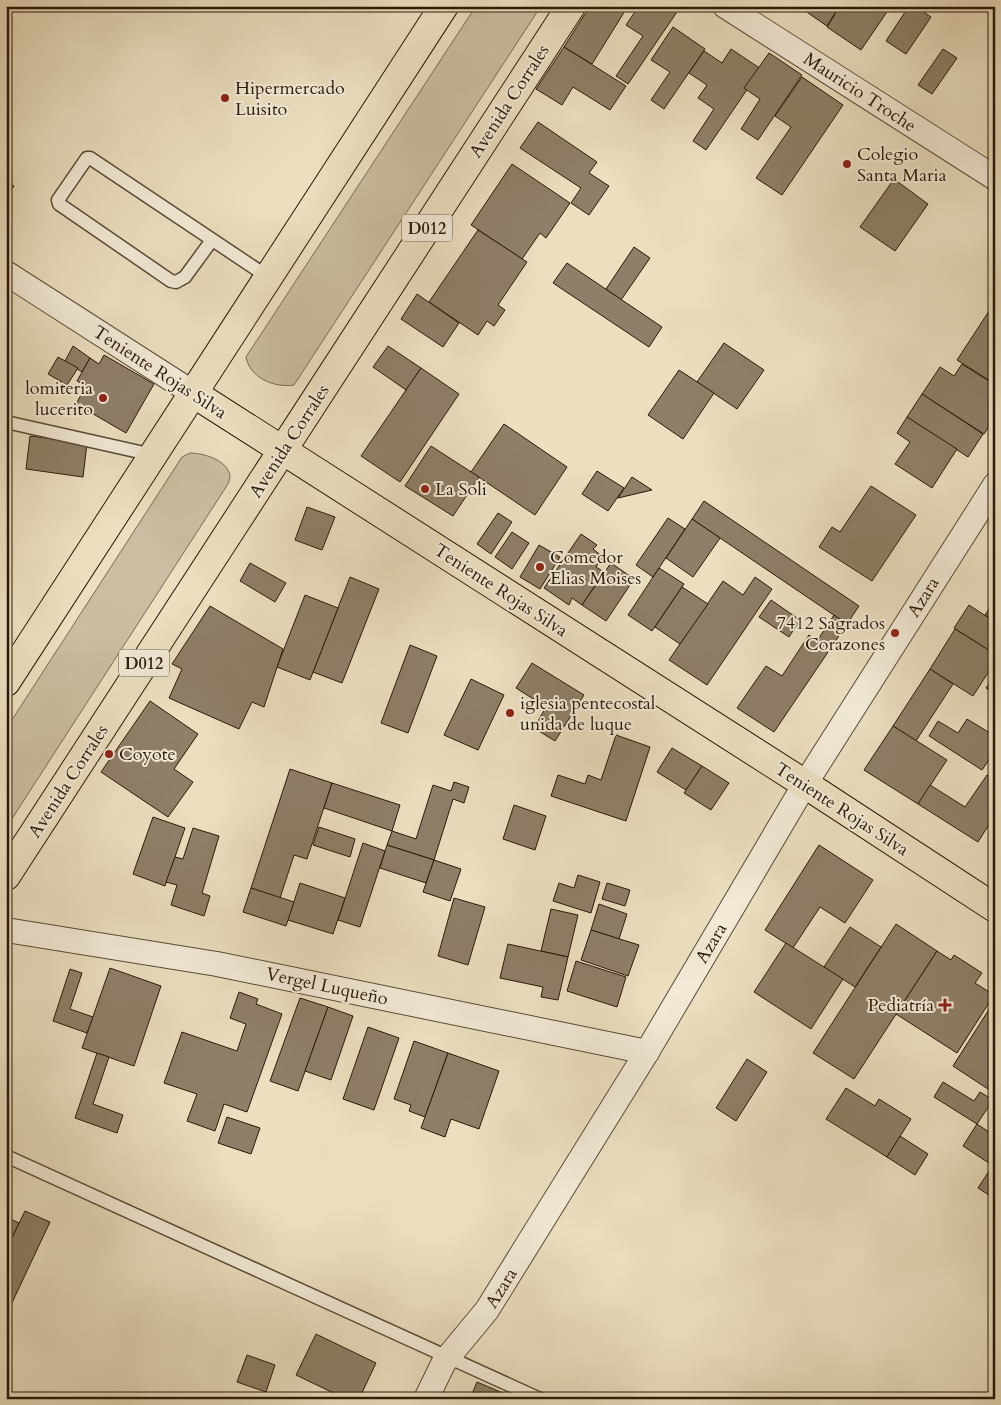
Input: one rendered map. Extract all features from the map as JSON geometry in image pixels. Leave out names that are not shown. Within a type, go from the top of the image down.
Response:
[{"type":"main road","points":[[6,682],[444,6]]},
{"type":"main road","name":"Avenida Corrales","points":[[6,876],[571,6]]},
{"type":"main road","name":"Teniente Rojas Silva","points":[[193,393],[805,784],[995,908]]},
{"type":"street","name":"Mauricio Troche","points":[[726,6],[995,178]]},
{"type":"street","name":"Teniente Rojas Silva","points":[[6,273],[193,393]]},
{"type":"street","name":"Azara","points":[[426,1399],[444,1362],[487,1310],[647,1052],[805,784],[995,484]]},
{"type":"street","name":"Vergel Luqueño","points":[[6,930],[217,964],[647,1052]]},
{"type":"lane","points":[[212,240],[184,277],[176,282],[171,281],[60,204],[58,200],[89,158],[268,277]]},
{"type":"lane","points":[[6,422],[153,455]]},
{"type":"lane","points":[[6,1156],[540,1399]]},
{"type":"shaded area","points":[[476,6],[541,6],[294,385],[279,385],[264,380],[252,371],[246,357]]},
{"type":"shaded area","points":[[190,453],[214,458],[225,466],[230,476],[228,484],[6,828],[6,729],[182,457]]},
{"type":"building","points":[[590,6],[628,6],[592,64],[564,47]]},
{"type":"building","points":[[639,6],[681,6],[628,84],[616,76],[643,36],[626,25]]},
{"type":"building","points":[[798,6],[833,6],[837,10],[827,26]]},
{"type":"building","points":[[840,6],[891,6],[861,50],[827,27]]},
{"type":"building","points":[[909,6],[914,6],[931,17],[906,54],[886,41]]},
{"type":"building","points":[[673,27],[705,49],[664,109],[651,100],[670,72],[651,60]]},
{"type":"building","points":[[564,47],[626,86],[610,110],[573,87],[562,105],[536,89]]},
{"type":"building","points":[[731,49],[761,69],[706,150],[693,141],[714,109],[698,98],[707,85],[689,73],[704,51],[722,63]]},
{"type":"building","points":[[943,49],[957,58],[932,94],[918,85]]},
{"type":"building","points":[[769,53],[802,75],[758,140],[741,129],[760,99],[744,88]]},
{"type":"building","points":[[802,77],[843,105],[782,195],[756,178],[791,127],[775,116]]},
{"type":"building","points":[[538,122],[597,162],[589,173],[609,186],[589,215],[571,203],[581,188],[520,148]]},
{"type":"building","points":[[512,164],[570,203],[546,238],[540,233],[522,259],[471,225]]},
{"type":"building","points":[[894,179],[928,204],[895,251],[860,227]]},
{"type":"building","points":[[6,181],[14,186],[6,198]]},
{"type":"building","points":[[478,230],[527,262],[498,305],[505,310],[494,326],[487,321],[478,335],[429,302]]},
{"type":"building","points":[[634,247],[650,258],[621,300],[606,289]]},
{"type":"building","points":[[567,263],[662,327],[649,347],[553,283]]},
{"type":"building","points":[[417,294],[459,323],[443,347],[401,319]]},
{"type":"building","points":[[995,302],[995,384],[957,360]]},
{"type":"building","points":[[724,343],[764,370],[737,409],[697,382]]},
{"type":"building","points":[[73,346],[90,358],[82,372],[65,361]]},
{"type":"building","points":[[388,346],[421,368],[406,390],[373,367]]},
{"type":"building","points":[[104,355],[154,384],[126,433],[76,404],[86,386],[77,381],[90,358],[99,364]]},
{"type":"building","points":[[58,357],[78,368],[67,385],[48,374]]},
{"type":"building","points":[[962,364],[995,385],[995,417],[984,434],[922,394],[940,367],[954,376]]},
{"type":"building","points":[[421,368],[459,394],[400,482],[361,456]]},
{"type":"building","points":[[679,370],[714,393],[683,439],[648,415]]},
{"type":"building","points":[[922,394],[983,434],[968,457],[907,417]]},
{"type":"building","points":[[907,417],[957,449],[932,488],[895,464],[910,442],[897,433]]},
{"type":"building","points":[[504,424],[567,467],[535,515],[471,472]]},
{"type":"building","points":[[30,436],[87,443],[83,477],[26,469]]},
{"type":"building","points":[[431,446],[479,477],[453,516],[405,486]]},
{"type":"building","points":[[597,471],[624,488],[608,511],[582,494]]},
{"type":"building","points":[[632,477],[652,490],[618,498]]},
{"type":"building","points":[[871,486],[916,515],[872,581],[819,547],[832,527],[840,532]]},
{"type":"building","points":[[704,501],[859,606],[847,624],[692,519]]},
{"type":"building","points":[[307,507],[335,517],[322,550],[295,540]]},
{"type":"building","points":[[498,513],[512,522],[491,554],[477,544]]},
{"type":"building","points":[[668,518],[685,529],[653,577],[636,565]]},
{"type":"building","points":[[692,519],[720,538],[693,577],[666,558]]},
{"type":"building","points":[[512,532],[529,543],[512,569],[495,557]]},
{"type":"building","points":[[581,534],[597,545],[593,549],[603,557],[596,567],[604,572],[582,605],[572,598],[569,605],[544,588]]},
{"type":"building","name":"Comedor Elias Moises","points":[[539,545],[560,557],[540,589],[520,577]]},
{"type":"building","points":[[250,563],[286,583],[275,602],[240,581]]},
{"type":"building","points":[[611,563],[634,579],[606,621],[582,605]]},
{"type":"building","points":[[659,568],[684,584],[652,631],[628,615]]},
{"type":"building","points":[[350,577],[379,589],[342,683],[313,672]]},
{"type":"building","points":[[755,577],[772,589],[707,685],[669,660],[723,581],[743,595]]},
{"type":"building","points":[[682,587],[708,604],[680,644],[655,627]]},
{"type":"building","points":[[305,595],[338,608],[310,680],[277,667]]},
{"type":"building","points":[[771,600],[800,620],[789,637],[759,617]]},
{"type":"building","points":[[995,600],[995,621],[985,615]]},
{"type":"building","points":[[969,605],[995,622],[995,654],[954,628]]},
{"type":"building","points":[[210,606],[283,649],[264,707],[252,702],[239,729],[169,698],[182,669],[172,664]]},
{"type":"building","points":[[834,615],[847,624],[774,732],[737,708],[766,666],[782,676],[809,635],[817,641]]},
{"type":"building","points":[[955,629],[995,654],[995,662],[973,696],[930,669]]},
{"type":"building","points":[[410,645],[437,656],[408,733],[381,723]]},
{"type":"building","points":[[532,663],[584,695],[555,741],[534,728],[546,707],[516,688]]},
{"type":"building","points":[[930,669],[953,684],[916,741],[893,726]]},
{"type":"building","points":[[995,675],[995,694],[986,688]]},
{"type":"building","points":[[471,679],[504,695],[478,750],[444,735]]},
{"type":"building","points":[[150,701],[198,734],[174,769],[193,782],[168,817],[101,772]]},
{"type":"building","points":[[967,719],[995,736],[995,751],[982,770],[929,736],[938,721],[958,733]]},
{"type":"building","points":[[893,726],[947,760],[918,804],[864,770]]},
{"type":"building","points":[[616,735],[650,747],[626,821],[551,796],[558,775],[585,784],[588,775],[601,780]]},
{"type":"building","points":[[672,748],[702,766],[686,790],[657,772]]},
{"type":"building","points":[[702,766],[729,783],[711,810],[684,793]]},
{"type":"building","points":[[290,769],[332,783],[307,859],[294,855],[280,898],[251,888]]},
{"type":"building","points":[[987,775],[995,780],[995,815],[978,842],[918,804],[930,785],[965,807]]},
{"type":"building","points":[[454,782],[469,787],[464,803],[453,799],[434,860],[387,845],[392,831],[416,839],[433,785],[451,791]]},
{"type":"building","points":[[332,783],[400,805],[392,831],[324,808]]},
{"type":"building","points":[[514,805],[546,816],[535,850],[503,839]]},
{"type":"building","points":[[153,817],[185,828],[165,886],[133,874]]},
{"type":"building","points":[[319,827],[355,839],[350,857],[313,845]]},
{"type":"building","points":[[193,828],[219,836],[202,893],[210,896],[204,916],[171,905],[177,885],[166,882],[175,857],[183,859]]},
{"type":"building","points":[[363,843],[385,851],[360,927],[338,920]]},
{"type":"building","points":[[387,845],[434,860],[426,883],[380,868]]},
{"type":"building","points":[[819,845],[873,880],[845,923],[820,907],[793,948],[765,930]]},
{"type":"building","points":[[434,860],[461,869],[450,901],[423,892]]},
{"type":"building","points":[[578,875],[600,882],[591,913],[553,901],[559,883],[574,888]]},
{"type":"building","points":[[300,883],[345,898],[333,934],[288,920]]},
{"type":"building","points":[[607,883],[630,890],[625,906],[602,899]]},
{"type":"building","points":[[251,888],[294,902],[286,926],[243,912]]},
{"type":"building","points":[[454,898],[485,907],[468,965],[438,956]]},
{"type":"building","points":[[599,904],[627,914],[619,939],[591,930]]},
{"type":"building","points":[[551,909],[578,915],[568,957],[541,951]]},
{"type":"building","points":[[896,924],[937,951],[854,1079],[813,1053]]},
{"type":"building","points":[[850,927],[881,947],[855,987],[824,967]]},
{"type":"building","points":[[591,930],[639,945],[628,976],[581,960]]},
{"type":"building","points":[[786,943],[843,979],[811,1029],[754,992]]},
{"type":"building","points":[[508,944],[568,957],[558,1000],[541,997],[543,987],[500,978]]},
{"type":"building","name":"Pediatría","points":[[937,951],[951,960],[954,955],[982,973],[975,983],[994,995],[957,1053],[896,1014]]},
{"type":"building","points":[[576,961],[626,977],[617,1007],[567,991]]},
{"type":"building","points":[[110,968],[161,986],[134,1066],[82,1048]]},
{"type":"building","points":[[70,969],[82,973],[70,1009],[93,1017],[87,1033],[53,1021]]},
{"type":"building","points":[[239,992],[258,999],[256,1004],[282,1014],[247,1112],[224,1104],[215,1131],[187,1121],[197,1094],[164,1083],[182,1032],[237,1051],[246,1024],[230,1018]]},
{"type":"building","points":[[300,998],[328,1007],[298,1091],[270,1081]]},
{"type":"building","points":[[995,1000],[995,1079],[988,1089],[953,1066]]},
{"type":"building","points":[[328,1007],[353,1016],[331,1080],[305,1071]]},
{"type":"building","points":[[368,1027],[399,1038],[374,1110],[343,1099]]},
{"type":"building","points":[[414,1041],[448,1053],[425,1117],[409,1111],[411,1105],[394,1099]]},
{"type":"building","points":[[97,1053],[109,1057],[93,1104],[123,1115],[117,1133],[75,1118]]},
{"type":"building","points":[[448,1053],[499,1071],[479,1129],[451,1119],[445,1137],[421,1128]]},
{"type":"building","points":[[747,1059],[767,1072],[736,1121],[716,1108]]},
{"type":"building","points":[[943,1082],[974,1101],[980,1092],[993,1100],[977,1124],[934,1097]]},
{"type":"building","points":[[846,1088],[875,1106],[879,1099],[911,1119],[887,1157],[826,1119]]},
{"type":"building","points":[[227,1117],[260,1128],[251,1154],[218,1143]]},
{"type":"building","points":[[977,1124],[995,1136],[995,1167],[963,1146]]},
{"type":"building","points":[[900,1136],[928,1154],[915,1175],[887,1157]]},
{"type":"building","points":[[993,1165],[995,1167],[995,1199],[978,1188]]},
{"type":"building","points":[[25,1211],[50,1222],[10,1307],[6,1305],[6,1250]]},
{"type":"building","points":[[6,1217],[19,1223],[6,1250]]},
{"type":"building","points":[[316,1334],[376,1363],[359,1399],[346,1399],[296,1375]]},
{"type":"building","points":[[247,1355],[275,1365],[266,1392],[237,1382]]},
{"type":"building","points":[[477,1382],[517,1399],[470,1399]]},
{"type":"place","name":"Hipermercado Luisito","points":[[225,98]]},
{"type":"place","name":"Colegio Santa Maria","points":[[847,164]]},
{"type":"place","name":"lomiteria lucerito","points":[[103,398]]},
{"type":"place","name":"La Soli","points":[[425,489]]},
{"type":"place","name":"Comedor Elias Moises","points":[[540,567]]},
{"type":"place","name":"7412 Sagrados Corazones","points":[[895,633]]},
{"type":"place","name":"iglesia pentecostal unida de luque","points":[[510,713]]},
{"type":"place","name":"Coyote","points":[[109,754]]},
{"type":"place","name":"Pediatría","points":[[945,1005]]}]
